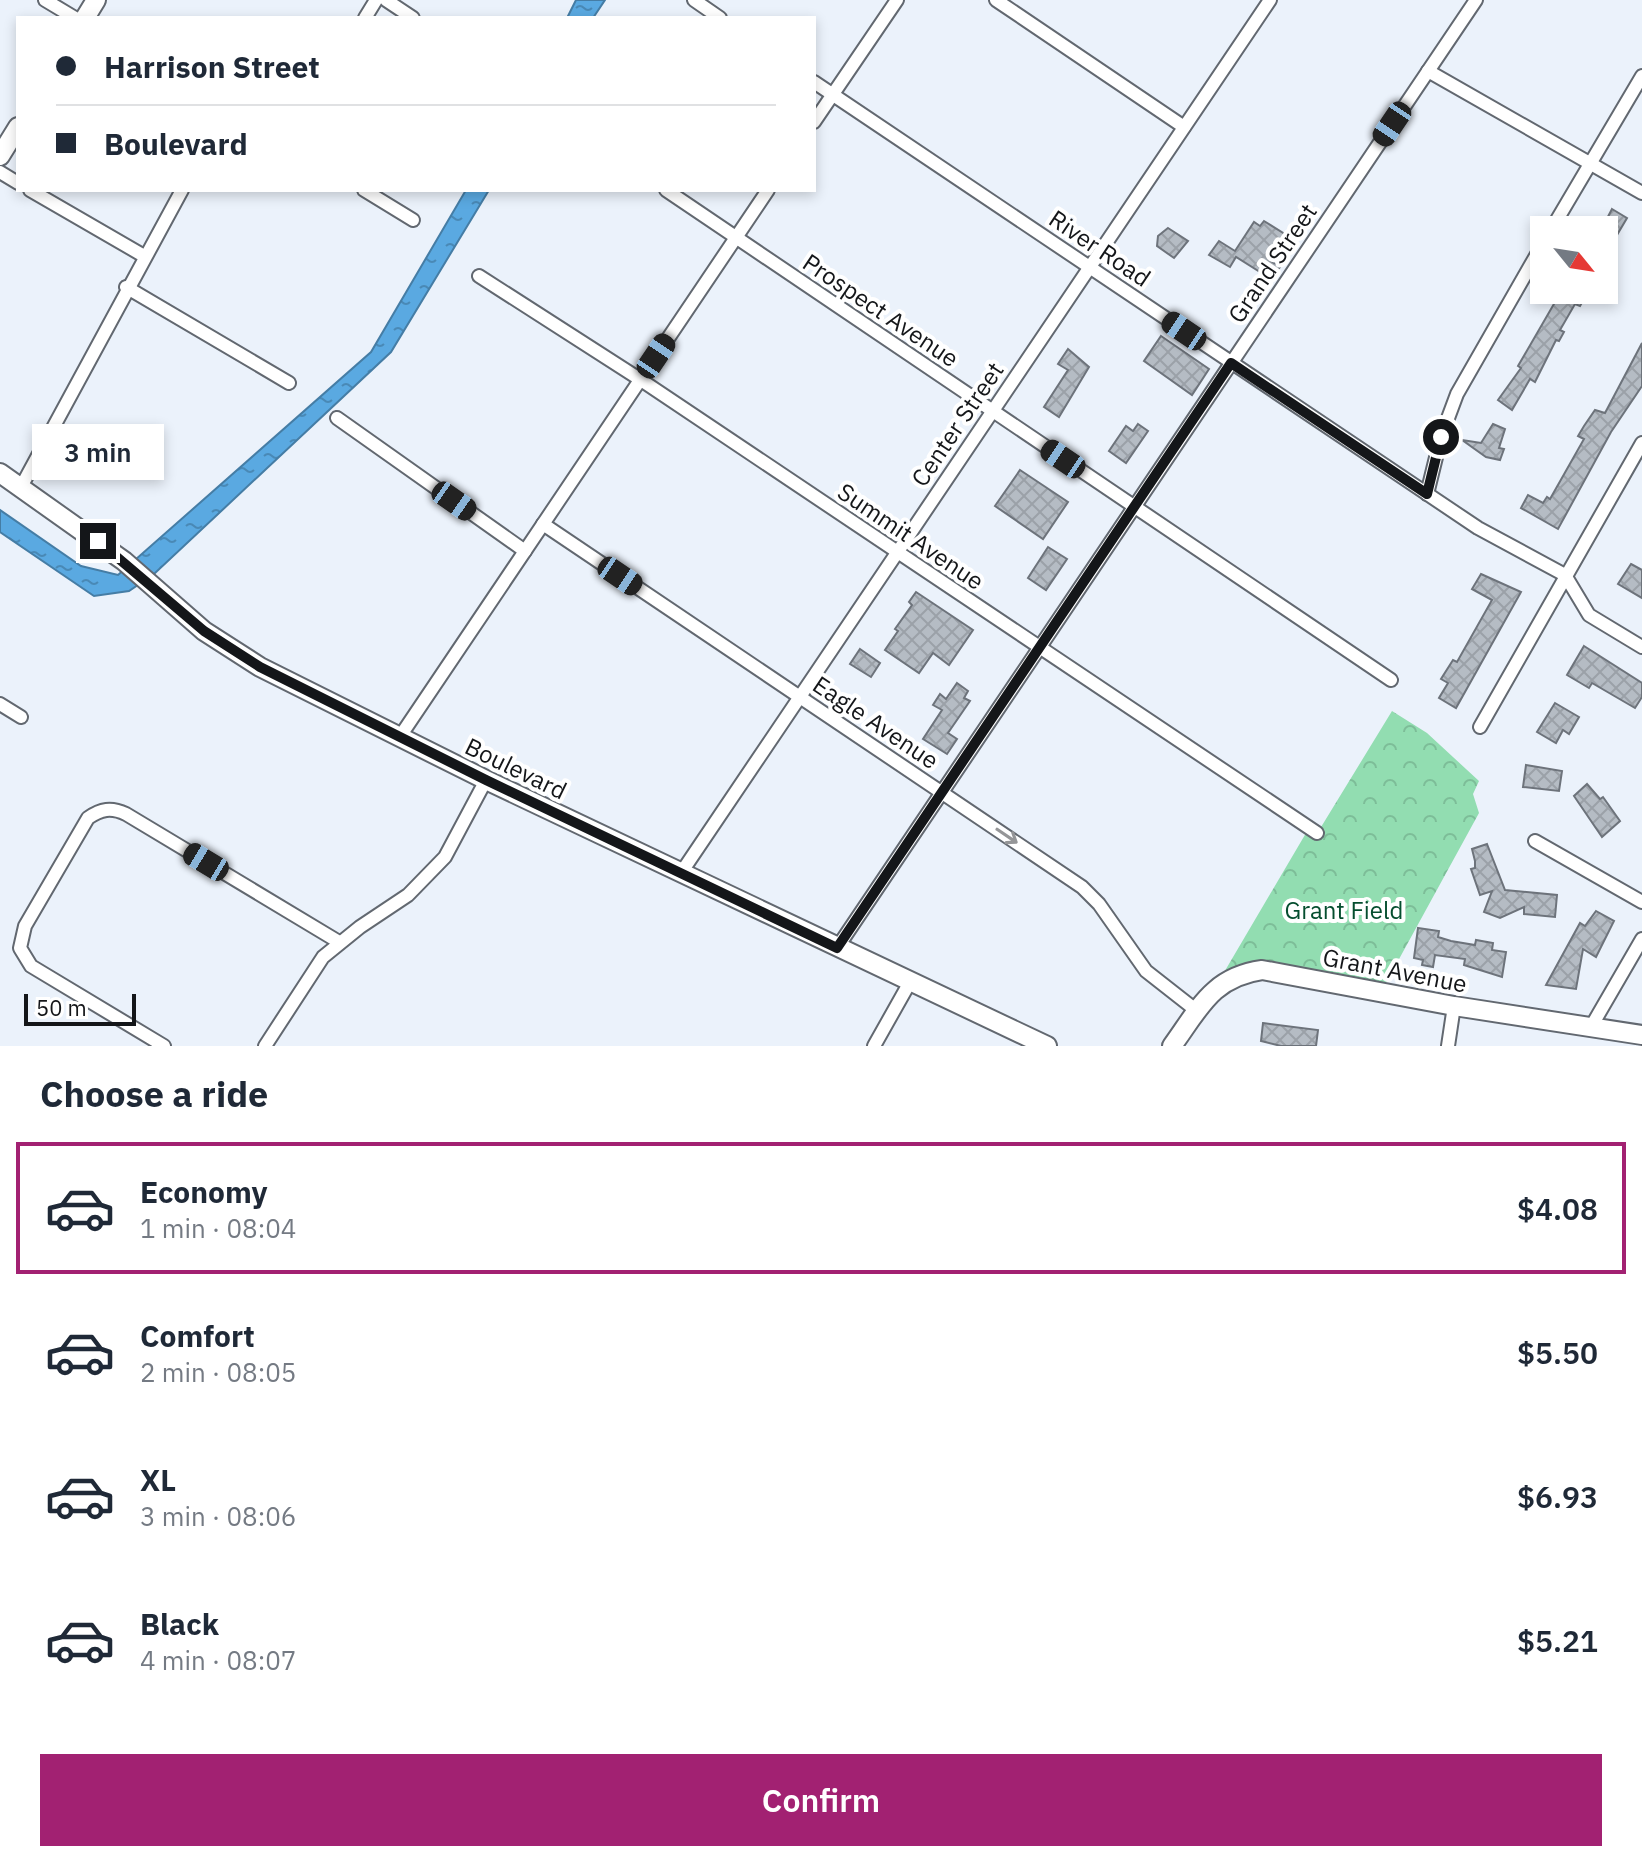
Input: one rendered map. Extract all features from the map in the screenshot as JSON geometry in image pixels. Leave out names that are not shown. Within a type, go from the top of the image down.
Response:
[{"type":"street","points":[[45,0],[72,16]]},
{"type":"street","points":[[386,0],[410,16]]},
{"type":"street","points":[[694,0],[717,16]]},
{"type":"street","points":[[816,119],[897,0]]},
{"type":"street","points":[[996,0],[1184,127]]},
{"type":"street","name":"Center Street","points":[[681,873],[1270,0]]},
{"type":"street","name":"Grand Street","points":[[837,948],[1476,0]]},
{"type":"street","points":[[1428,71],[1642,193]]},
{"type":"street","points":[[1559,216],[1642,76]]},
{"type":"street","name":"River Road","points":[[816,83],[1478,528],[1565,575]]},
{"type":"street","points":[[0,156],[16,130]]},
{"type":"street","points":[[33,192],[144,256]]},
{"type":"street","points":[[21,487],[126,287],[181,192]]},
{"type":"street","points":[[367,192],[413,220]]},
{"type":"street","name":"Prospect Avenue","points":[[669,192],[1391,680]]},
{"type":"street","points":[[399,738],[767,192]]},
{"type":"street","points":[[1427,494],[1441,437],[1457,394],[1530,266]]},
{"type":"street","name":"Summit Avenue","points":[[479,276],[641,380],[1038,649],[1317,833]]},
{"type":"street","points":[[126,287],[289,383]]},
{"type":"street","points":[[337,418],[525,551]]},
{"type":"street","points":[[1480,727],[1642,443]]},
{"type":"street","name":"Boulevard","points":[[0,473],[124,561],[232,651],[399,738],[1047,1046]]},
{"type":"street","name":"Eagle Avenue","points":[[543,524],[1082,887],[1099,904],[1146,971],[1197,1011]]},
{"type":"street","points":[[1565,575],[1589,615],[1642,647]]},
{"type":"street","points":[[0,704],[21,717]]},
{"type":"street","points":[[265,1046],[306,979],[339,942],[427,879],[458,837],[486,780]]},
{"type":"street","points":[[164,1046],[31,966],[20,948],[25,926],[88,818],[97,812],[112,809],[126,814],[339,942]]},
{"type":"street","points":[[1535,841],[1642,902]]},
{"type":"street","points":[[1591,1027],[1642,939]]},
{"type":"street","name":"Grant Avenue","points":[[1172,1046],[1216,986],[1245,972],[1262,970],[1454,1006],[1642,1035]]},
{"type":"street","points":[[874,1046],[910,982]]},
{"type":"street","points":[[1448,1046],[1454,1006]]},
{"type":"green space","name":"Grant Field","points":[[1392,711],[1427,733],[1479,781],[1473,794],[1479,813],[1381,992],[1279,972],[1216,986],[1309,828],[1318,832]]},
{"type":"water","points":[[576,0],[605,0],[594,16],[568,16]]},
{"type":"water","points":[[465,192],[488,192],[391,352],[154,574],[129,591],[94,596],[0,532],[0,510],[81,566],[118,575],[371,352]]},
{"type":"building","points":[[1612,209],[1627,218],[1618,233],[1618,216],[1608,216]]},
{"type":"building","points":[[1264,221],[1288,236],[1271,261],[1280,267],[1271,279],[1236,257],[1230,267],[1209,255],[1219,241],[1235,251],[1254,222],[1260,226]]},
{"type":"building","points":[[1168,228],[1188,241],[1174,258],[1157,246],[1158,236]]},
{"type":"building","points":[[1554,304],[1575,304],[1560,330],[1564,332],[1559,341],[1556,340],[1535,382],[1530,379],[1512,410],[1498,400],[1521,368],[1518,366]]},
{"type":"building","points":[[1161,336],[1209,369],[1192,395],[1144,361]]},
{"type":"building","points":[[1642,343],[1642,386],[1611,432],[1558,529],[1521,508],[1528,495],[1543,503],[1547,497],[1550,499],[1584,439],[1578,436],[1595,410],[1605,413]]},
{"type":"building","points":[[1068,349],[1089,367],[1059,417],[1044,407],[1068,370],[1058,364]]},
{"type":"building","points":[[1138,424],[1148,431],[1126,463],[1109,451],[1126,426],[1133,431]]},
{"type":"building","points":[[1493,424],[1505,429],[1499,448],[1504,449],[1500,460],[1486,457],[1462,440],[1481,443]]},
{"type":"building","points":[[1020,470],[1068,502],[1043,539],[995,506]]},
{"type":"building","points":[[1048,547],[1067,559],[1046,590],[1028,578]]},
{"type":"building","points":[[1631,564],[1642,570],[1642,598],[1618,584]]},
{"type":"building","points":[[1481,574],[1521,592],[1456,708],[1439,698],[1448,683],[1441,679],[1453,660],[1457,662],[1492,600],[1472,589]]},
{"type":"building","points":[[916,592],[973,630],[949,665],[933,653],[919,673],[885,650],[912,605],[909,602]]},
{"type":"building","points":[[1584,646],[1642,683],[1642,697],[1635,708],[1592,683],[1589,688],[1567,675]]},
{"type":"building","points":[[860,649],[880,663],[871,677],[850,664]]},
{"type":"building","points":[[957,683],[968,691],[964,698],[970,701],[948,733],[957,739],[947,754],[923,739],[942,710],[933,705],[940,694],[946,699]]},
{"type":"building","points":[[1555,703],[1579,717],[1569,734],[1563,730],[1556,743],[1537,732]]},
{"type":"building","points":[[1526,765],[1562,771],[1559,791],[1523,787]]},
{"type":"building","points":[[1587,784],[1600,799],[1603,797],[1620,821],[1602,837],[1574,796]]},
{"type":"building","points":[[1487,844],[1505,890],[1557,895],[1555,917],[1524,914],[1524,907],[1500,918],[1484,912],[1492,891],[1480,895],[1471,869],[1475,868],[1472,849]]},
{"type":"building","points":[[1596,911],[1614,921],[1596,957],[1583,949],[1576,989],[1546,985],[1580,923],[1585,926]]},
{"type":"building","points":[[1418,928],[1439,931],[1438,937],[1451,941],[1475,945],[1476,940],[1493,943],[1492,950],[1506,952],[1502,977],[1464,965],[1465,959],[1435,955],[1433,967],[1422,965],[1423,960],[1414,958]]},
{"type":"building","points":[[1263,1023],[1318,1030],[1316,1046],[1281,1046],[1261,1041]]},
{"type":"route","points":[[98,541],[204,631],[260,667],[399,738],[837,948],[1231,363],[1427,494],[1441,437]]}]
